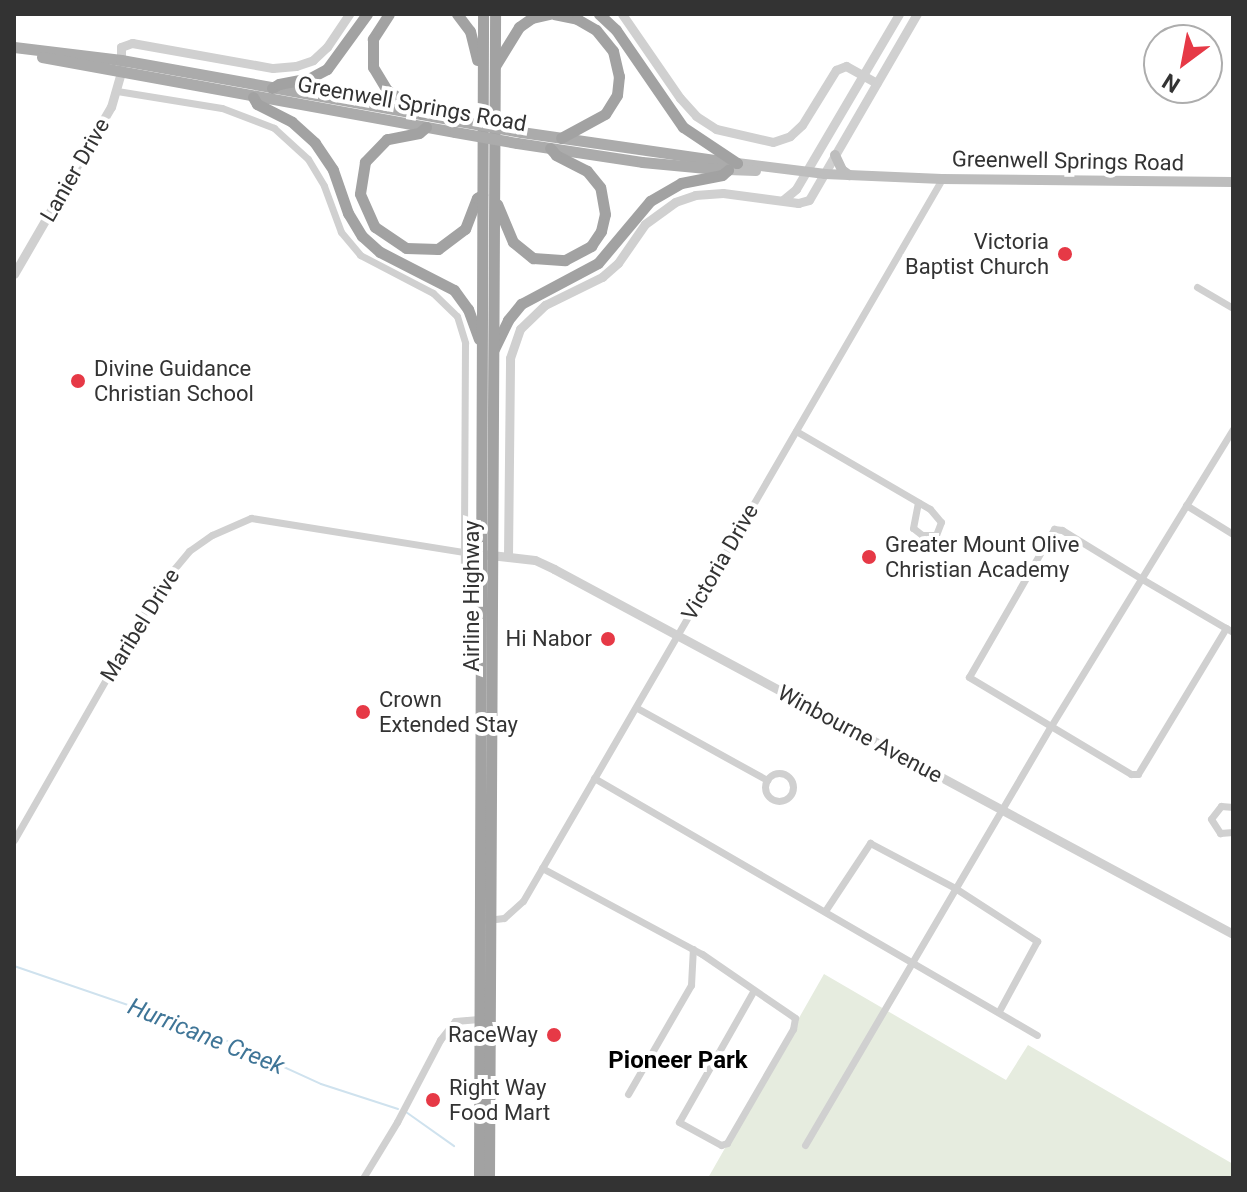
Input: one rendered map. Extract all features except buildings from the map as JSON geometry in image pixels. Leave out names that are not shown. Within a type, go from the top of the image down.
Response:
[{"type":"highway","points":[[272,88],[310,78],[327,69],[367,14]]},
{"type":"highway","points":[[389,14],[375,33],[371,53],[373,67],[387,90],[422,114]]},
{"type":"highway","points":[[457,14],[470,31],[477,61],[489,66],[519,27],[532,18],[552,14],[584,22],[602,35],[617,61],[617,95],[605,114],[561,138]]},
{"type":"highway","name":"Airline Highway","points":[[483,14],[489,66],[494,201],[494,350],[486,553]]},
{"type":"highway","name":"Airline Highway","points":[[479,1178],[484,1136],[485,1021],[483,195],[489,66],[495,14]]},
{"type":"highway","points":[[494,350],[508,320],[521,304],[598,263],[650,201],[681,183],[722,175],[733,166],[679,122],[622,37],[599,14]]},
{"type":"highway","points":[[253,97],[257,104],[300,128],[321,151],[362,236],[380,252],[454,290],[466,305],[476,336],[482,342]]},
{"type":"highway","points":[[426,127],[419,133],[387,139],[365,162],[360,194],[375,227],[406,248],[438,249],[465,229],[477,198],[483,195]]},
{"type":"highway","points":[[494,201],[500,207],[513,242],[533,258],[565,260],[591,246],[601,231],[605,214],[600,187],[587,171],[550,148]]},
{"type":"highway","name":"Airline Highway","points":[[484,1136],[489,1178]]},
{"type":"main road","name":"Greenwell Springs Road","points":[[14,49],[422,114],[457,126],[519,137],[561,138],[733,166]]},
{"type":"main road","name":"Greenwell Springs Road","points":[[121,66],[253,97],[426,127],[457,126]]},
{"type":"main road","name":"Greenwell Springs Road","points":[[519,137],[550,148],[825,174],[942,179],[1233,182]]},
{"type":"main road","points":[[835,155],[842,170],[849,175]]},
{"type":"street","points":[[121,66],[121,47],[132,43],[273,68],[296,66],[313,60],[327,47],[349,14]]},
{"type":"street","points":[[622,14],[696,116],[716,129],[760,141],[773,142],[790,136],[802,125],[836,70],[846,66],[877,83]]},
{"type":"street","points":[[782,200],[790,196],[806,172],[899,14]]},
{"type":"street","points":[[508,556],[510,358],[520,329],[545,305],[602,277],[618,263],[645,224],[675,202],[695,195],[723,193],[798,203],[809,200],[917,14]]},
{"type":"street","name":"Lanier Drive","points":[[14,274],[111,107],[121,66]]},
{"type":"street","name":"Airline Highway","points":[[117,91],[222,108],[274,128],[308,159],[324,186],[341,232],[360,255],[433,293],[457,316],[465,343],[464,567]]},
{"type":"street","name":"Victoria Drive","points":[[485,920],[514,912],[542,868],[942,179]]},
{"type":"street","points":[[1197,287],[1233,308]]},
{"type":"street","points":[[805,1145],[1051,726],[1233,430]]},
{"type":"street","points":[[796,431],[918,502],[938,517],[940,528],[936,535],[922,535],[913,528],[918,502]]},
{"type":"street","points":[[1186,505],[1233,534]]},
{"type":"street","name":"Maribel Drive","points":[[14,840],[159,587],[172,568],[204,540],[251,518],[486,553]]},
{"type":"street","points":[[1054,529],[1142,579],[1230,630],[1138,774],[1131,774],[969,677],[1054,529]]},
{"type":"street","name":"Winbourne Avenue","points":[[486,553],[535,560],[554,569],[1233,934]]},
{"type":"street","points":[[637,708],[767,780]]},
{"type":"street","points":[[775,774],[786,775],[793,784],[792,795],[783,801],[772,800],[765,791],[767,780],[775,774]]},
{"type":"street","points":[[594,778],[1037,1035]]},
{"type":"street","points":[[1233,807],[1221,806],[1211,819],[1220,833],[1233,832]]},
{"type":"street","points":[[825,911],[870,843],[955,888],[1037,941],[999,1011]]},
{"type":"street","points":[[542,868],[693,949],[795,1018],[793,1029],[727,1143],[721,1145],[679,1122],[753,992]]},
{"type":"street","points":[[628,1094],[691,985],[693,949]]},
{"type":"street","points":[[363,1178],[440,1040],[455,1021],[485,1021]]},
{"type":"shaded area","points":[[824,974],[1006,1080],[1028,1045],[1233,1164],[1233,1178],[708,1178]]},
{"type":"waterway","name":"Hurricane Creek","points":[[14,966],[207,1032],[321,1084],[398,1109]]},
{"type":"waterway","name":"Hurricane Creek","points":[[406,1112],[454,1146]]},
{"type":"place","name":"Victoria Baptist Church","points":[[1065,254]]},
{"type":"place","name":"Divine Guidance Christian School","points":[[78,381]]},
{"type":"place","name":"Greater Mount Olive Christian Academy","points":[[869,557]]},
{"type":"place","name":"Hi Nabor","points":[[608,639]]},
{"type":"place","name":"Crown Extended Stay","points":[[363,712]]},
{"type":"place","name":"RaceWay","points":[[554,1035]]},
{"type":"place","name":"Right Way Food Mart","points":[[433,1100]]},
{"type":"district","name":"Pioneer Park","points":[[678,1061]]}]
